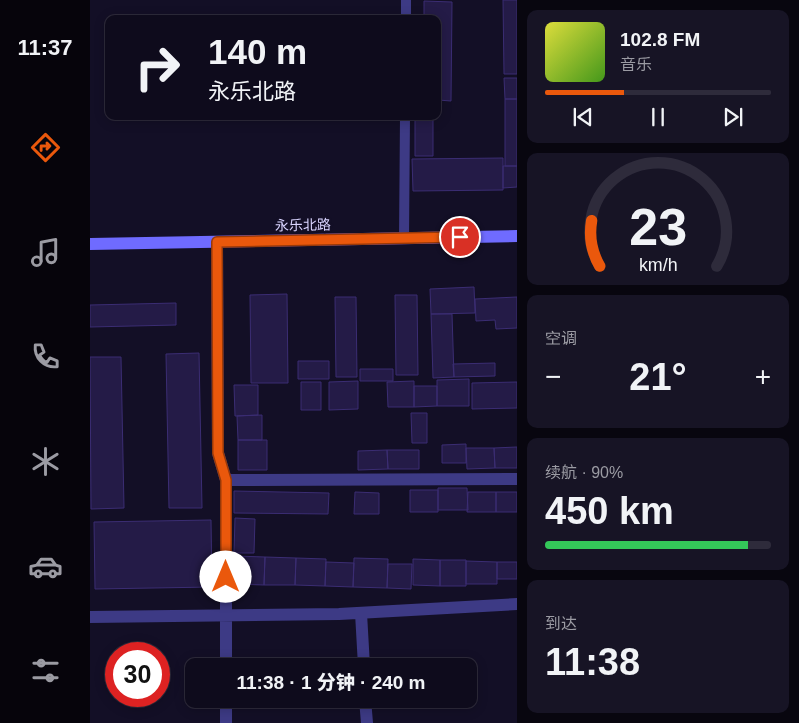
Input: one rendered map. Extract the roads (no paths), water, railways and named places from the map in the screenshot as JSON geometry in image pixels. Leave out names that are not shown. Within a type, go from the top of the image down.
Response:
[{"type":"main road","name":"永乐北路","points":[[90,244],[516,236]]},
{"type":"street","points":[[217,242],[218,453],[226,480],[226,658]]},
{"type":"street","points":[[226,480],[516,478]]},
{"type":"street","points":[[90,616],[361,613],[516,604]]},
{"type":"street","points":[[361,613],[364,658]]},
{"type":"street","points":[[226,708],[226,723]]},
{"type":"street","points":[[365,708],[366,723]]},
{"type":"lane","points":[[406,0],[406,15]]},
{"type":"lane","points":[[404,238],[405,120]]}]
